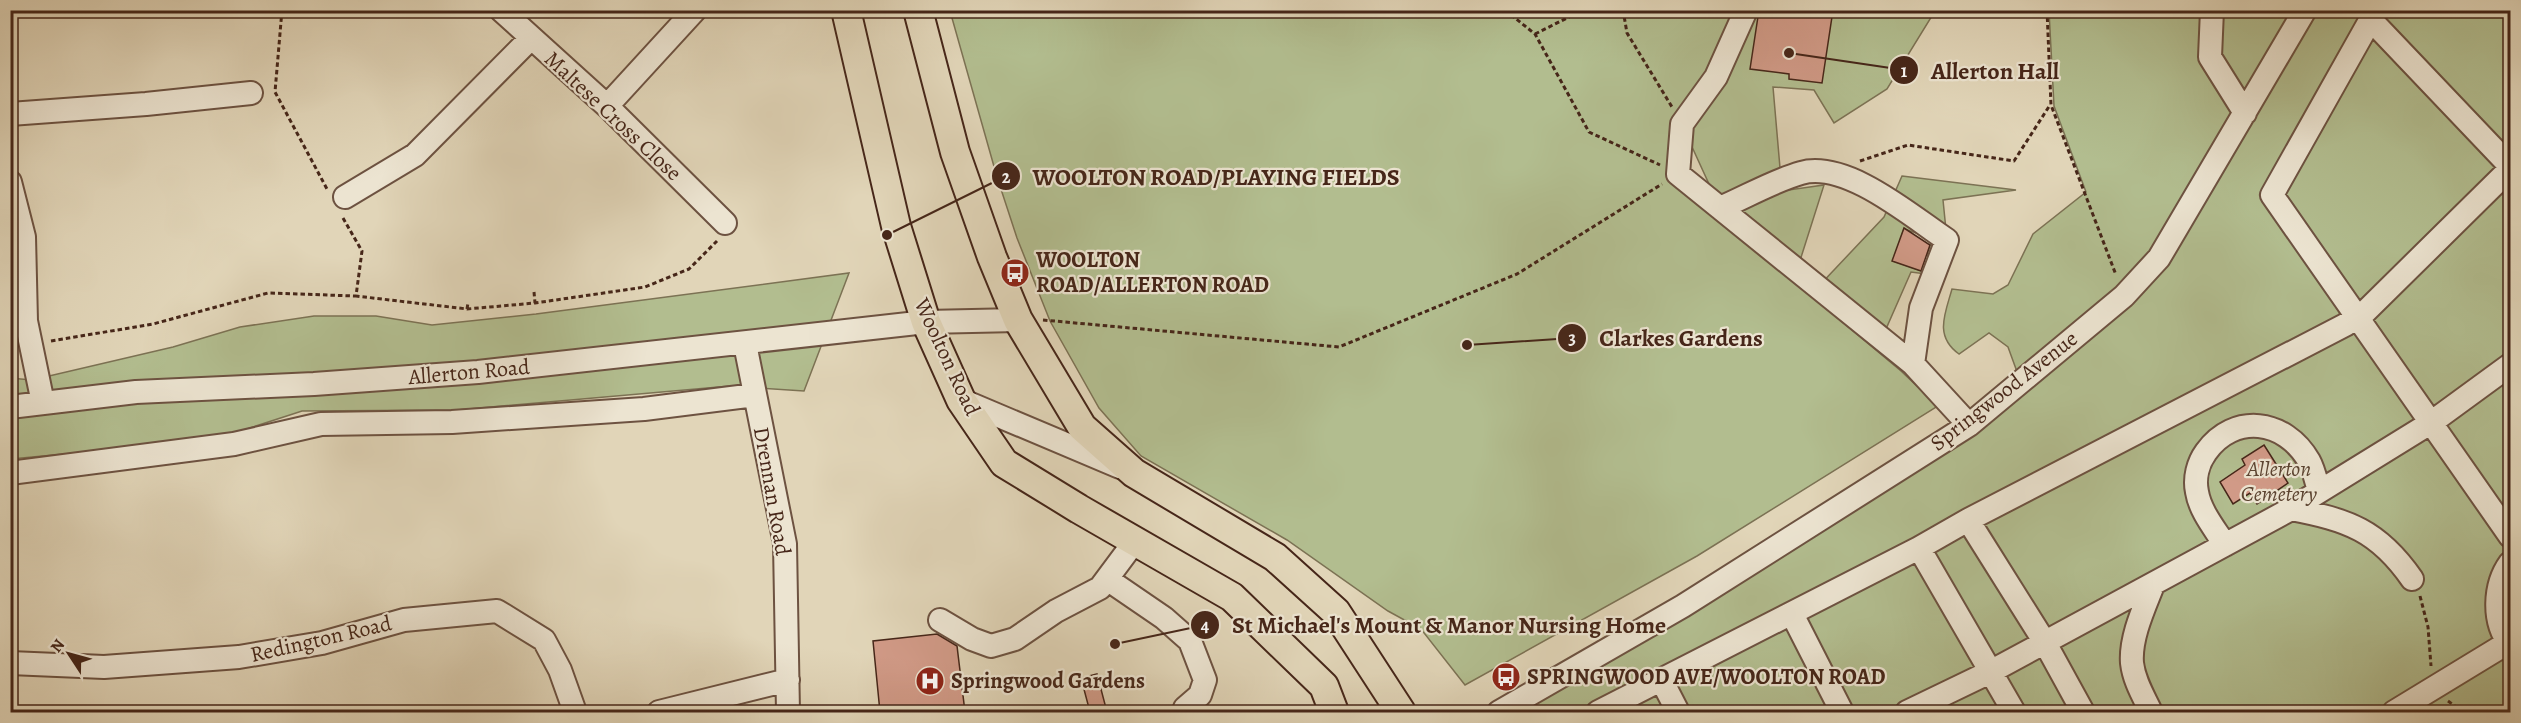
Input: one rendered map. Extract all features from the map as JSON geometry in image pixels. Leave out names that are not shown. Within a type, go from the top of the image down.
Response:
[{"type":"main road","name":"Woolton Road","points":[[846,10],[896,226],[926,322],[961,400],[1004,463],[1232,597],[1324,686],[1334,712]]},
{"type":"main road","points":[[918,10],[955,152],[992,258],[1018,320],[1082,427],[1134,473],[1275,557],[1336,612],[1401,712]]},
{"type":"street","name":"Maltese Cross Close","points":[[501,10],[530,39],[607,106],[725,223]]},
{"type":"street","points":[[607,106],[695,10]]},
{"type":"street","points":[[1746,10],[1716,77],[1682,124],[1678,174],[1913,364],[1969,425]]},
{"type":"street","points":[[2212,10],[2210,57],[2245,113]]},
{"type":"street","name":"Springwood Avenue","points":[[1499,712],[1683,606],[1969,425],[2124,296],[2159,258],[2305,10]]},
{"type":"street","points":[[1598,712],[1919,548],[1968,520],[2356,318],[2511,167],[2374,15],[2272,195],[2356,318],[2511,536]]},
{"type":"street","points":[[340,200],[415,155],[530,39]]},
{"type":"street","points":[[10,114],[146,104],[251,93]]},
{"type":"street","points":[[1720,208],[1802,173],[1830,171],[1870,189],[1947,240],[1921,308],[1913,364]]},
{"type":"street","points":[[10,182],[24,237],[26,321],[43,403]]},
{"type":"street","name":"Allerton Road","points":[[10,407],[136,392],[314,384],[478,372],[926,322],[1018,320]]},
{"type":"street","name":"Drennan Road","points":[[745,344],[785,544],[788,712]]},
{"type":"street","points":[[1907,712],[1990,672],[2291,509],[2432,422],[2511,364]]},
{"type":"street","name":"Allerton Road","points":[[10,472],[234,444],[321,424],[452,422],[645,409],[755,395]]},
{"type":"street","points":[[2205,398],[2224,432]]},
{"type":"street","points":[[961,400],[1134,473]]},
{"type":"street","points":[[2225,545],[2201,506],[2196,483],[2203,457],[2212,443],[2224,432],[2239,426],[2254,424],[2273,429],[2284,435],[2308,459],[2319,491]]},
{"type":"street","points":[[2291,509],[2319,514],[2368,533],[2398,558],[2412,579]]},
{"type":"street","points":[[1968,520],[2044,641],[2083,712]]},
{"type":"street","points":[[940,620],[972,639],[991,646],[1016,639],[1056,611],[1100,588],[1135,541]]},
{"type":"street","points":[[1919,548],[2014,712]]},
{"type":"street","points":[[2394,712],[2510,643],[2500,623],[2497,603],[2500,584],[2511,563]]},
{"type":"street","points":[[1107,579],[1164,618],[1190,640],[1205,680],[1200,694],[1185,708]]},
{"type":"street","points":[[2151,712],[2136,680],[2132,662],[2134,642],[2152,585]]},
{"type":"street","name":"Redington Road","points":[[10,663],[104,666],[239,657],[322,643],[404,620],[497,611],[544,640],[560,670],[575,712]]},
{"type":"street","points":[[1792,614],[1842,712]]},
{"type":"street","points":[[660,712],[789,680]]},
{"type":"street","points":[[1662,681],[1678,712]]},
{"type":"path","points":[[282,10],[274,92],[340,200],[362,251],[356,296]]},
{"type":"path","points":[[1505,10],[1535,34],[1589,132],[1678,174]]},
{"type":"path","points":[[1535,34],[1583,10]]},
{"type":"path","points":[[1623,10],[1627,33],[1682,124]]},
{"type":"path","points":[[2047,10],[2051,105],[2124,296]]},
{"type":"path","points":[[1830,171],[1908,145],[2014,161],[2051,105]]},
{"type":"path","points":[[1018,320],[1028,319],[1339,347],[1517,274],[1678,174]]},
{"type":"path","points":[[31,344],[153,324],[268,293],[356,296],[467,309],[535,303],[645,287],[689,268],[730,228],[725,223]]},
{"type":"path","points":[[534,292],[535,303]]},
{"type":"path","points":[[467,309],[468,303]]},
{"type":"path","points":[[2412,579],[2423,605],[2428,627],[2433,690]]},
{"type":"green space","points":[[950,11],[1935,11],[1887,89],[1834,123],[1814,90],[1773,87],[1782,191],[1824,185],[1797,270],[1720,208],[1687,136],[1671,121],[1669,177],[1901,371],[1938,406],[1697,556],[1465,685],[1421,629],[1388,611],[1287,540],[1141,456],[1099,408],[1050,321],[1017,238],[997,177]]},
{"type":"green space","name":"Allerton Cemetery","points":[[2049,11],[2510,11],[2510,712],[1511,712],[2024,391],[2008,347],[1989,333],[1959,354],[1946,340],[1944,324],[1952,289],[1993,294],[2008,285],[2033,234],[2086,192],[2054,106]]},
{"type":"green space","points":[[1902,176],[2016,190],[1943,200],[1947,240],[1940,260],[1927,255],[1932,238],[1904,229],[1893,261],[1934,275],[1911,272],[1882,338],[1818,287],[1884,217]]},
{"type":"green space","points":[[849,273],[804,391],[730,386],[457,410],[302,411],[213,440],[11,459],[10,378],[32,380],[173,347],[240,327],[314,316],[376,316],[432,325],[536,314]]},
{"type":"building","points":[[1759,10],[1833,10],[1822,83],[1789,79],[1789,74],[1750,69]]},
{"type":"building","points":[[1904,228],[1930,245],[1921,271],[1892,261]]},
{"type":"building","points":[[2264,445],[2288,483],[2257,504],[2250,493],[2233,504],[2220,482],[2245,465],[2242,459]]},
{"type":"building","points":[[937,634],[957,646],[965,712],[880,712],[873,641]]},
{"type":"building","points":[[1097,674],[1107,712],[1090,712],[1081,678]]},
{"type":"place","name":"Allerton Hall","points":[[1789,53]]},
{"type":"place","name":"WOOLTON ROAD/PLAYING FIELDS","points":[[887,235]]},
{"type":"place","name":"WOOLTON ROAD/ALLERTON ROAD","points":[[1015,273]]},
{"type":"place","name":"Clarkes Gardens","points":[[1467,345]]},
{"type":"place","name":"St Michael's Mount & Manor Nursing Home","points":[[1115,644]]},
{"type":"place","name":"SPRINGWOOD AVE/WOOLTON ROAD","points":[[1506,677]]},
{"type":"place","name":"Springwood Gardens","points":[[930,681]]}]
